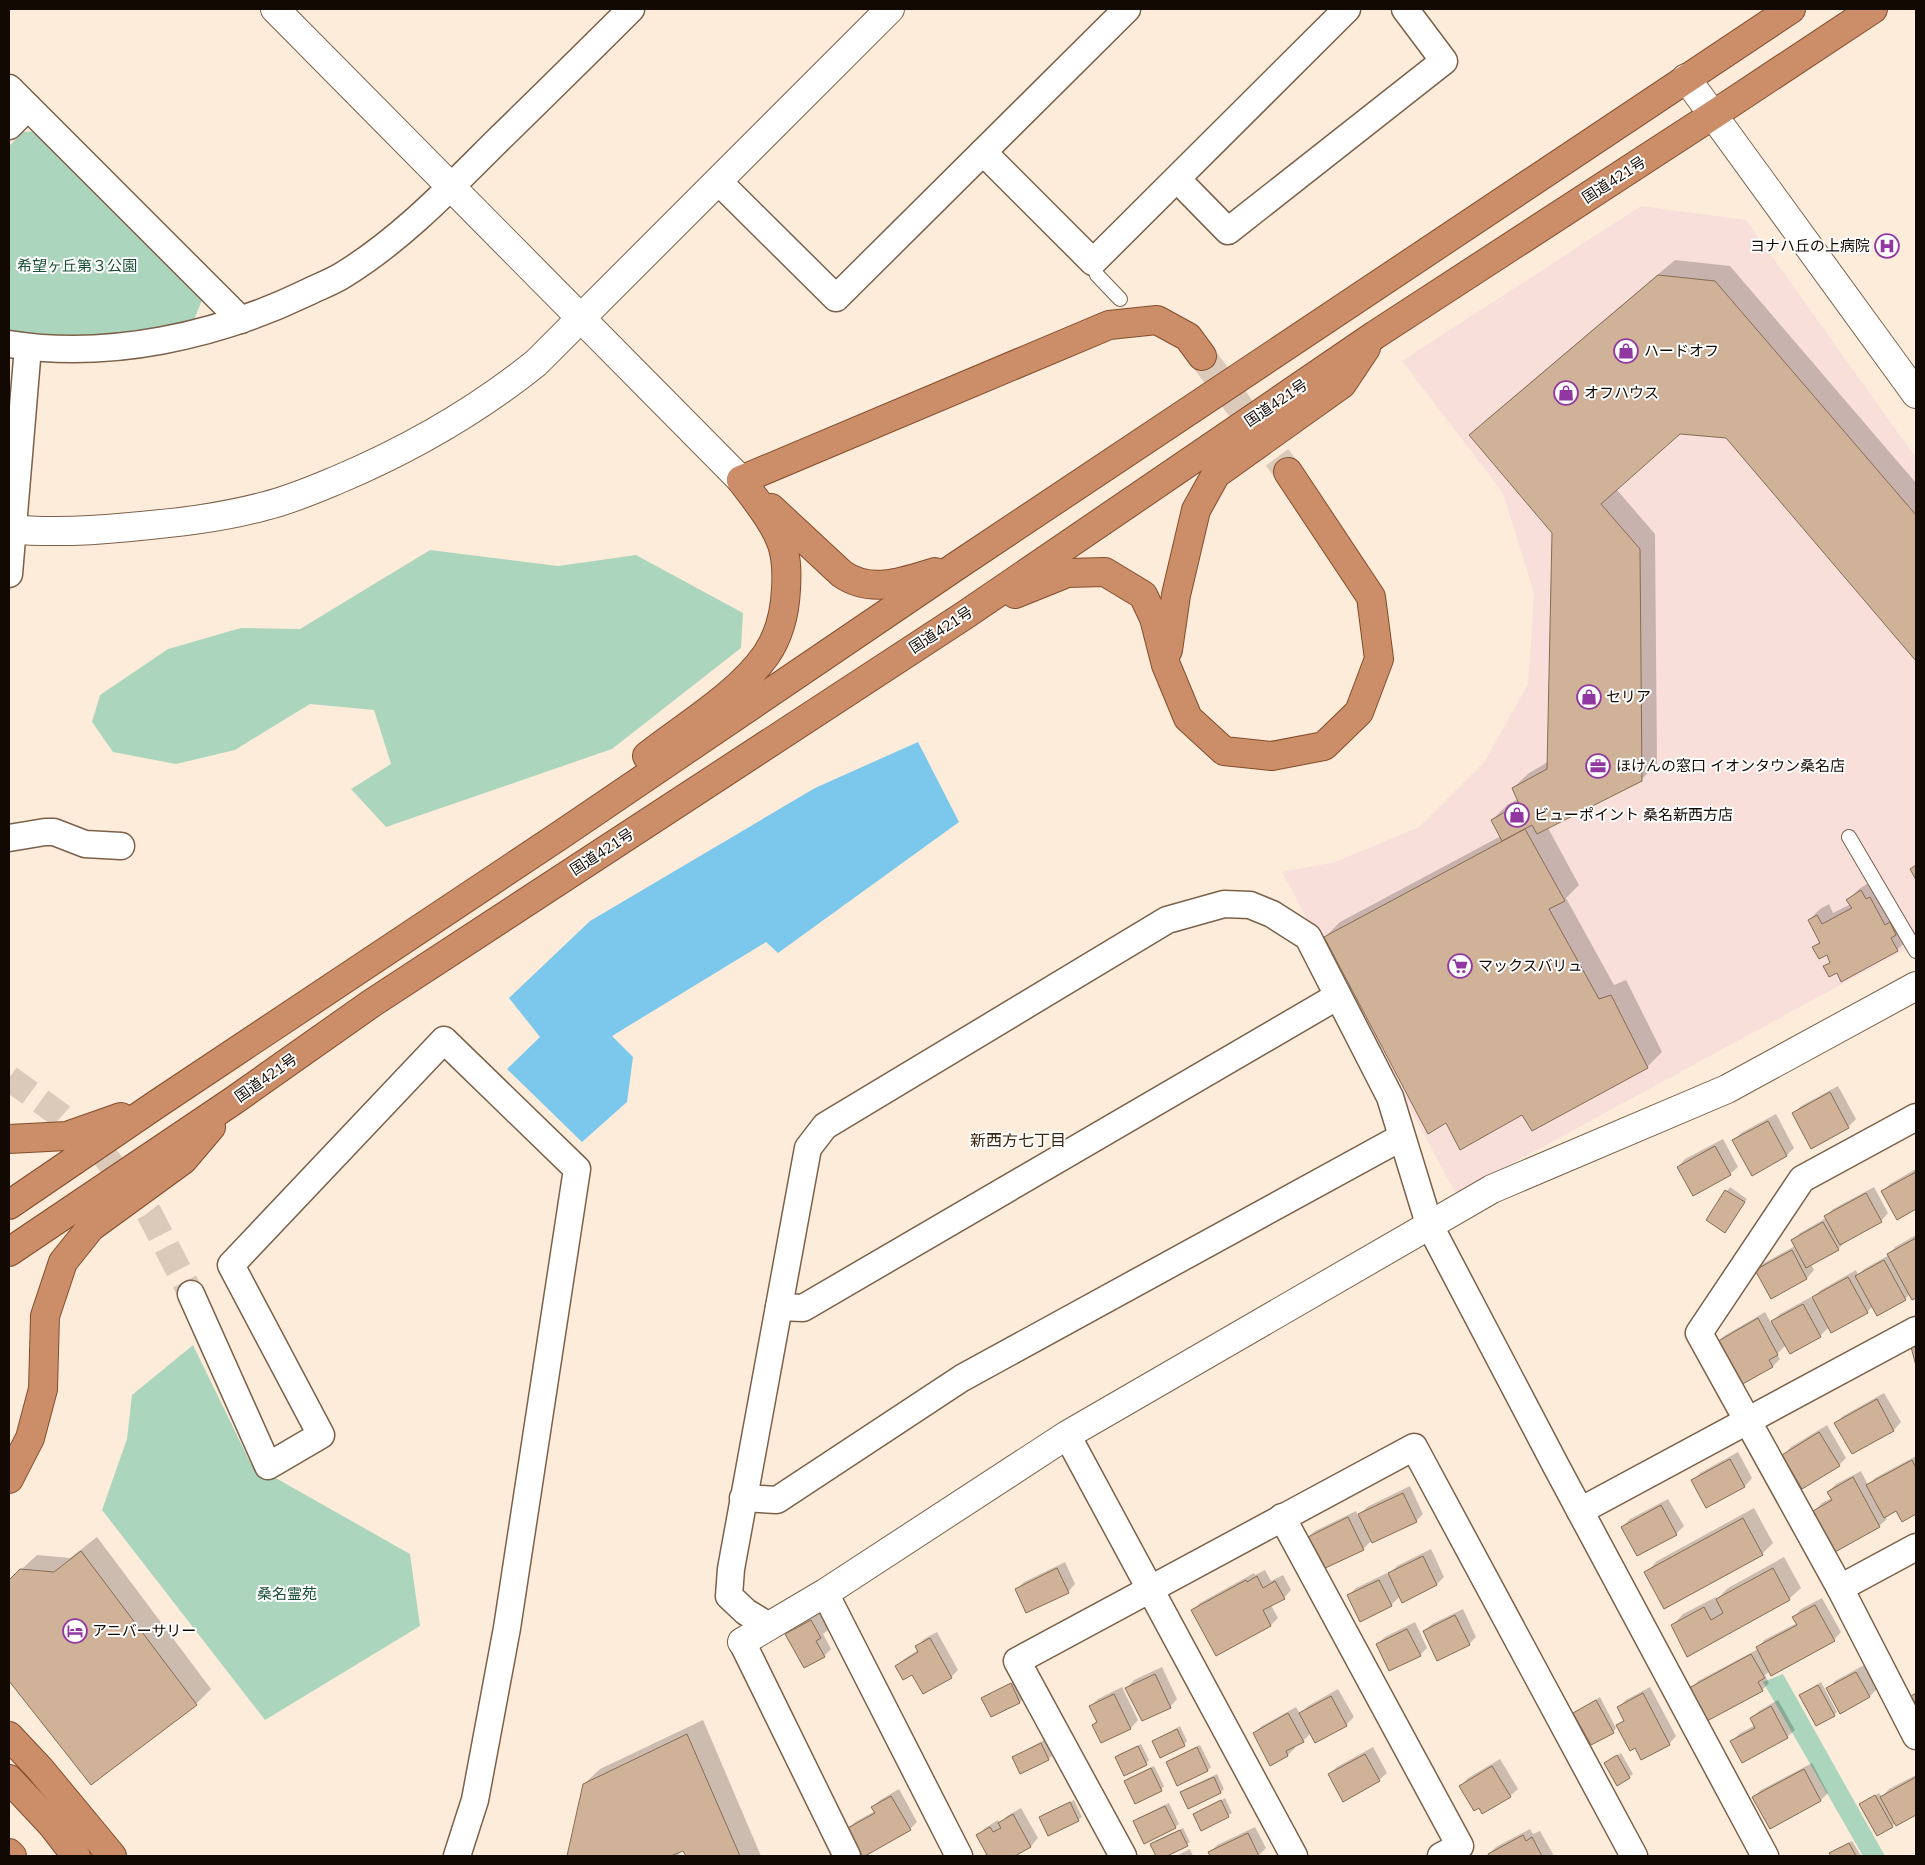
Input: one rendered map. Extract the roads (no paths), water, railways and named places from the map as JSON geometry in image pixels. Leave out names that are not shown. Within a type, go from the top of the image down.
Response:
[{"type":"highway","points":[[9,1205],[562,834],[958,565],[1791,9]]},
{"type":"highway","name":"国道421号","points":[[9,1252],[233,1101],[372,1003],[965,615],[1375,335],[1873,9]]},
{"type":"highway","points":[[741,480],[1109,325],[1157,320],[1188,337],[1202,356]]},
{"type":"highway","points":[[1166,665],[1176,595],[1196,510],[1216,474],[1342,384],[1375,335]]},
{"type":"highway","points":[[965,615],[1067,573],[1105,572],[1142,595],[1154,618],[1166,665],[1188,718],[1224,751],[1272,756],[1324,746],[1359,712],[1380,659],[1371,597],[1288,472]]},
{"type":"highway","points":[[741,480],[852,582],[867,586],[886,585],[958,565]]},
{"type":"highway","points":[[562,834],[637,764],[710,710],[749,675],[766,654],[776,636],[785,598],[786,558],[780,538],[770,520],[741,480]]},
{"type":"highway","points":[[9,1479],[30,1438],[43,1389],[45,1316],[63,1262],[91,1227],[183,1160],[233,1101]]},
{"type":"highway","points":[[9,1139],[67,1136],[157,1104]]},
{"type":"highway","points":[[9,1736],[40,1769],[112,1856]]},
{"type":"highway","points":[[9,1778],[53,1826],[76,1856]]},
{"type":"highway","points":[[9,1853],[12,1856]]},
{"type":"street","points":[[275,9],[741,480]]},
{"type":"street","points":[[11,529],[61,531],[184,522],[266,506],[312,490],[380,461],[468,412],[506,387],[536,363],[890,9]]},
{"type":"street","points":[[718,181],[836,298],[1127,9]]},
{"type":"street","points":[[983,152],[1093,262],[1178,180],[1347,9]]},
{"type":"street","points":[[1178,180],[1228,230],[1444,61],[1405,9]]},
{"type":"street","points":[[9,574],[18,346],[84,349],[196,334],[241,320],[285,303],[343,276],[399,234],[451,187],[626,10]]},
{"type":"street","points":[[1686,78],[1916,394]]},
{"type":"street","points":[[9,88],[241,320]]},
{"type":"street","points":[[9,126],[28,107]]},
{"type":"street","points":[[9,838],[54,832],[85,844],[121,846]]},
{"type":"street","points":[[769,1626],[746,1612],[729,1596],[731,1569],[808,1148],[825,1126],[1167,920],[1224,904],[1250,905],[1272,914],[1308,938],[1390,1097],[1429,1224],[1580,1511],[1766,1856]]},
{"type":"street","points":[[847,1856],[742,1642],[825,1594],[1067,1435],[1429,1224],[1492,1189],[1727,1089],[1916,986]]},
{"type":"street","points":[[779,1307],[804,1308],[1338,996]]},
{"type":"street","points":[[191,1294],[268,1466],[321,1435],[231,1265],[444,1040],[577,1169],[506,1628],[475,1800],[457,1856]]},
{"type":"street","points":[[1916,1117],[1802,1179],[1699,1333],[1840,1588],[1916,1736]]},
{"type":"street","points":[[743,1498],[777,1500],[962,1378],[1402,1137]]},
{"type":"street","points":[[1580,1511],[1916,1330]]},
{"type":"street","points":[[1067,1435],[1294,1856]]},
{"type":"street","points":[[1123,1856],[1018,1661],[1414,1447],[1634,1856]]},
{"type":"street","points":[[1282,1517],[1460,1846],[1441,1856]]},
{"type":"street","points":[[1840,1588],[1916,1546]]},
{"type":"street","points":[[825,1594],[959,1856]]},
{"type":"lane","points":[[1093,262],[1097,275],[1120,299]]},
{"type":"lane","points":[[1849,837],[1916,951]]},
{"type":"water","points":[[918,742],[959,822],[778,953],[766,942],[612,1036],[633,1057],[627,1102],[582,1142],[507,1069],[540,1037],[509,998],[590,921],[815,788]]},
{"type":"tunnel","points":[[1202,356],[1288,472]]},
{"type":"tunnel","points":[[9,1078],[60,1115],[104,1155],[149,1213],[191,1294]]},
{"type":"place","name":"ヨナハ丘の上病院","points":[[1887,246]]},
{"type":"place","name":"ハードオフ","points":[[1626,351]]},
{"type":"place","name":"オフハウス","points":[[1566,393]]},
{"type":"place","name":"セリア","points":[[1589,697]]},
{"type":"place","name":"ほけんの窓口 イオンタウン桑名店","points":[[1598,766]]},
{"type":"place","name":"ビューポイント 桑名新西方店","points":[[1517,815]]},
{"type":"place","name":"マックスバリュ","points":[[1460,966]]},
{"type":"place","name":"アニバーサリー","points":[[75,1631]]},
{"type":"district","name":"新西方七丁目","points":[[1018,1140]]},
{"type":"park label","name":"希望ヶ丘第３公園","points":[[77,266]]},
{"type":"park label","name":"桑名霊苑","points":[[287,1594]]}]
